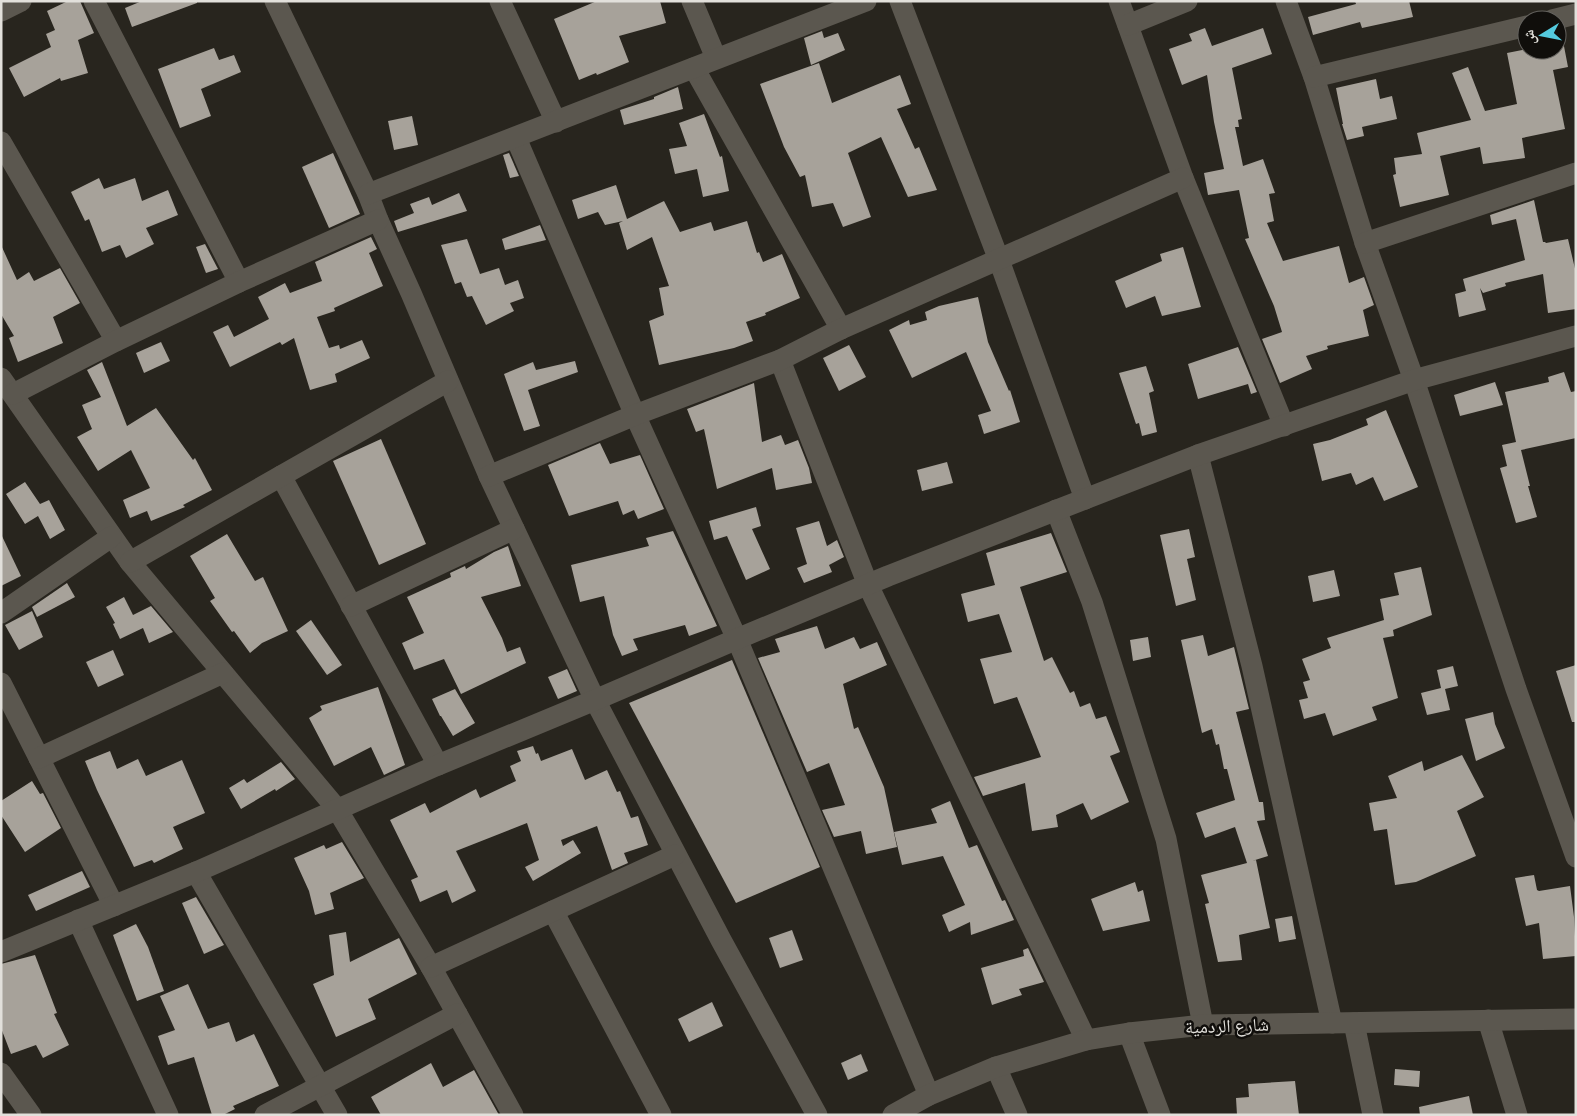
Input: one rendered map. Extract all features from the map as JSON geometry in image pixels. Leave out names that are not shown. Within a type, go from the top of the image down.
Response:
[{"type":"street","points":[[94,1],[238,282]]},
{"type":"street","points":[[275,1],[368,194],[490,476],[595,700],[720,940],[817,1115]]},
{"type":"street","points":[[500,1],[556,122]]},
{"type":"street","points":[[692,1],[716,58]]},
{"type":"street","points":[[368,194],[866,1]]},
{"type":"street","points":[[900,1],[999,260],[1085,499]]},
{"type":"street","points":[[1119,1],[1183,178],[1284,426]]},
{"type":"street","points":[[1128,25],[1187,1]]},
{"type":"street","points":[[1286,1],[1314,77],[1365,243],[1414,380],[1516,689],[1576,856]]},
{"type":"street","points":[[1314,77],[1517,28]]},
{"type":"street","points":[[694,68],[841,329]]},
{"type":"street","points":[[516,138],[635,415],[737,638],[929,1095]]},
{"type":"street","points":[[1,142],[116,341]]},
{"type":"street","points":[[1365,243],[1576,172]]},
{"type":"street","points":[[490,476],[635,415],[780,360],[841,329],[1183,178]]},
{"type":"street","points":[[378,220],[238,282],[116,341],[7,386],[130,562],[337,809],[431,967],[513,1115]]},
{"type":"street","points":[[1,952],[196,872],[438,765],[595,700],[737,638],[1056,510],[1198,455],[1414,380],[1576,336]]},
{"type":"street","points":[[780,360],[868,585],[1086,1040]]},
{"type":"street","points":[[130,562],[448,381]]},
{"type":"street","points":[[1198,455],[1252,666],[1332,1023]]},
{"type":"street","points":[[281,476],[438,765]]},
{"type":"street","points":[[1056,510],[1092,602],[1166,839],[1203,1025]]},
{"type":"street","points":[[352,606],[514,529]]},
{"type":"street","points":[[1,613],[111,537]]},
{"type":"street","points":[[39,758],[223,673]]},
{"type":"street","points":[[1,682],[114,906]]},
{"type":"street","points":[[431,967],[675,855]]},
{"type":"street","points":[[196,872],[337,1115]]},
{"type":"street","points":[[554,911],[660,1115]]},
{"type":"street","points":[[78,920],[168,1115]]},
{"type":"street","points":[[265,1115],[457,1014]]},
{"type":"street","name":"شارع الردمية","points":[[893,1115],[929,1095],[996,1067],[1086,1040],[1203,1025],[1576,1019]]},
{"type":"street","points":[[1488,1020],[1517,1115]]},
{"type":"street","points":[[1354,1023],[1373,1115]]},
{"type":"street","points":[[1129,1034],[1160,1115]]},
{"type":"street","points":[[996,1067],[1017,1115]]},
{"type":"street","points":[[1,1073],[31,1115]]},
{"type":"building","points":[[68,1],[80,1],[94,33],[78,40],[88,73],[61,81],[60,78],[24,97],[9,68],[51,47],[46,34],[55,30],[47,11]]},
{"type":"building","points":[[142,1],[197,1],[197,3],[132,27],[125,8]]},
{"type":"building","points":[[597,1],[660,1],[666,23],[619,36],[629,62],[579,80],[554,19]]},
{"type":"building","points":[[1355,1],[1409,1],[1413,17],[1362,28],[1360,22],[1313,35],[1308,17],[1356,4]]},
{"type":"building","points":[[1205,28],[1212,46],[1263,28],[1272,54],[1232,68],[1242,119],[1238,120],[1239,127],[1235,127],[1243,166],[1263,159],[1275,193],[1269,194],[1274,221],[1267,223],[1283,261],[1339,246],[1349,283],[1364,277],[1374,305],[1363,310],[1369,336],[1327,346],[1328,349],[1306,356],[1312,369],[1280,383],[1262,339],[1282,332],[1274,306],[1245,239],[1249,238],[1239,190],[1208,195],[1204,173],[1224,169],[1207,75],[1182,85],[1169,49],[1192,41],[1189,34]]},
{"type":"building","points":[[822,31],[824,38],[838,33],[845,50],[811,65],[804,38]]},
{"type":"building","points":[[214,48],[219,60],[234,55],[241,72],[201,89],[211,116],[180,128],[158,69]]},
{"type":"building","points":[[1517,51],[1517,60],[1567,60],[1568,67],[1553,70],[1565,129],[1522,138],[1525,158],[1483,164],[1480,147],[1440,156],[1449,195],[1400,207],[1393,175],[1396,174],[1394,158],[1422,154],[1417,133],[1471,120],[1452,73],[1468,67],[1485,111],[1517,104],[1507,53]]},
{"type":"building","points":[[819,63],[832,103],[900,75],[911,104],[897,109],[915,149],[919,147],[937,190],[908,197],[881,137],[848,153],[871,217],[843,227],[833,203],[812,207],[805,175],[800,177],[784,147],[760,84]]},
{"type":"building","points":[[1376,79],[1380,99],[1392,96],[1397,119],[1362,127],[1364,136],[1347,140],[1342,124],[1336,88]]},
{"type":"building","points":[[678,87],[683,109],[624,125],[620,110],[654,99],[654,97]]},
{"type":"building","points":[[704,114],[720,157],[722,156],[729,191],[703,197],[697,169],[675,174],[669,149],[687,146],[679,123]]},
{"type":"building","points":[[412,116],[418,145],[394,150],[388,121]]},
{"type":"building","points":[[333,153],[360,214],[329,228],[302,167]]},
{"type":"building","points":[[509,153],[519,176],[510,178],[503,155]]},
{"type":"building","points":[[99,178],[104,189],[135,178],[142,201],[168,190],[178,215],[146,228],[154,244],[126,258],[120,245],[102,252],[89,219],[85,221],[71,192]]},
{"type":"building","points":[[616,185],[627,219],[664,201],[680,232],[711,222],[714,231],[747,221],[757,253],[759,252],[763,262],[782,254],[800,298],[765,313],[766,315],[746,322],[753,341],[734,348],[659,365],[649,321],[664,315],[659,288],[669,286],[652,237],[627,250],[619,223],[623,221],[605,225],[598,212],[578,219],[572,200]]},
{"type":"building","points":[[459,193],[467,211],[398,232],[394,221],[414,213],[410,204],[429,197],[432,205]]},
{"type":"building","points":[[1534,200],[1543,242],[1568,239],[1576,273],[1576,309],[1548,313],[1543,274],[1505,283],[1506,286],[1483,293],[1480,288],[1486,310],[1459,317],[1455,294],[1466,291],[1463,279],[1525,260],[1516,219],[1492,225],[1490,215]]},
{"type":"building","points":[[540,225],[546,240],[505,250],[502,239]]},
{"type":"building","points":[[371,237],[377,249],[369,253],[383,286],[334,308],[335,311],[317,317],[329,348],[339,345],[340,349],[362,340],[370,358],[335,374],[337,382],[310,390],[294,338],[282,345],[280,342],[230,367],[213,332],[228,325],[234,337],[269,319],[258,297],[285,283],[290,293],[322,281],[315,262]]},
{"type":"building","points":[[467,239],[480,274],[499,268],[505,285],[518,280],[524,298],[510,303],[514,311],[486,325],[472,296],[467,297],[461,282],[455,284],[441,245]]},
{"type":"building","points":[[205,244],[218,269],[206,273],[196,247]]},
{"type":"building","points":[[1,245],[17,280],[29,272],[34,281],[60,268],[80,303],[53,317],[63,343],[18,362],[9,338],[14,336],[1,314]]},
{"type":"building","points":[[1183,247],[1201,307],[1162,316],[1155,296],[1126,308],[1115,281],[1162,261],[1160,254]]},
{"type":"building","points":[[978,297],[988,342],[1010,390],[1020,422],[984,434],[978,415],[991,411],[966,352],[912,378],[889,330],[909,320],[910,325],[927,320],[925,312],[939,306]]},
{"type":"building","points":[[161,342],[170,361],[144,373],[136,353]]},
{"type":"building","points":[[849,345],[866,377],[839,391],[823,358]]},
{"type":"building","points":[[1238,347],[1257,392],[1251,394],[1248,384],[1198,399],[1188,364]]},
{"type":"building","points":[[575,361],[578,372],[528,390],[540,426],[524,431],[504,374],[533,362],[536,370]]},
{"type":"building","points":[[102,362],[127,426],[156,408],[193,460],[195,458],[212,490],[183,505],[185,507],[151,521],[147,511],[130,518],[123,500],[150,488],[131,450],[98,471],[77,437],[92,429],[82,405],[101,397],[87,370]]},
{"type":"building","points":[[1146,366],[1154,391],[1149,393],[1157,432],[1142,436],[1139,423],[1136,424],[1119,373]]},
{"type":"building","points":[[1564,372],[1571,392],[1576,391],[1576,438],[1521,450],[1530,486],[1528,486],[1537,517],[1516,523],[1500,468],[1507,466],[1502,445],[1516,442],[1505,392],[1549,382],[1548,377]]},
{"type":"building","points":[[1495,382],[1503,405],[1460,416],[1454,395]]},
{"type":"building","points":[[754,383],[762,442],[781,435],[785,445],[798,440],[809,468],[812,483],[776,490],[772,468],[717,489],[704,429],[696,432],[687,409]]},
{"type":"building","points":[[1386,410],[1418,487],[1384,501],[1373,477],[1356,485],[1351,473],[1322,481],[1313,444],[1330,440],[1368,425],[1366,419]]},
{"type":"building","points":[[381,439],[426,544],[379,565],[333,461]]},
{"type":"building","points":[[600,443],[610,464],[640,455],[664,509],[638,519],[634,510],[623,515],[618,501],[569,516],[548,465]]},
{"type":"building","points":[[947,462],[953,483],[922,491],[917,470]]},
{"type":"building","points":[[25,482],[40,504],[49,500],[65,530],[50,539],[38,516],[25,524],[6,494]]},
{"type":"building","points":[[756,507],[761,526],[752,529],[770,569],[746,580],[727,536],[714,540],[709,521]]},
{"type":"building","points":[[819,521],[827,546],[837,540],[844,557],[829,565],[832,572],[804,583],[797,568],[807,564],[796,528]]},
{"type":"building","points":[[1189,529],[1195,557],[1187,559],[1196,600],[1176,606],[1160,535]]},
{"type":"building","points":[[673,531],[717,626],[689,636],[685,625],[633,639],[638,650],[622,656],[613,635],[604,596],[580,602],[571,565],[649,546],[646,538]]},
{"type":"building","points":[[1051,533],[1067,572],[1020,587],[1044,661],[1052,657],[1070,693],[1074,691],[1080,707],[1090,703],[1096,719],[1106,716],[1120,752],[1110,756],[1129,802],[1091,820],[1083,803],[1056,815],[1058,827],[1032,831],[1025,783],[983,796],[974,777],[1041,757],[1017,697],[994,704],[980,659],[1012,652],[999,614],[968,622],[961,594],[995,585],[986,553]]},
{"type":"building","points":[[1,534],[21,576],[1,586]]},
{"type":"building","points":[[227,534],[255,581],[263,577],[288,631],[262,643],[250,653],[210,601],[215,598],[190,556]]},
{"type":"building","points":[[508,546],[521,586],[481,597],[507,652],[520,647],[526,663],[461,694],[444,659],[414,670],[402,643],[424,633],[407,597],[451,577],[450,573],[465,566],[466,569]]},
{"type":"building","points":[[1421,567],[1432,615],[1393,630],[1394,636],[1383,638],[1398,698],[1372,707],[1377,720],[1333,736],[1325,713],[1304,719],[1299,700],[1308,698],[1303,682],[1310,680],[1302,659],[1331,648],[1327,638],[1384,620],[1380,599],[1399,595],[1394,573]]},
{"type":"building","points":[[1334,570],[1340,596],[1313,602],[1308,576]]},
{"type":"building","points":[[67,583],[75,597],[37,617],[32,607]]},
{"type":"building","points":[[124,597],[133,615],[151,606],[173,632],[149,643],[143,628],[120,639],[113,624],[115,623],[106,607]]},
{"type":"building","points":[[32,611],[43,637],[19,650],[5,625]]},
{"type":"building","points":[[311,620],[342,665],[327,675],[296,631]]},
{"type":"building","points":[[817,626],[825,649],[854,637],[860,649],[877,642],[887,665],[843,684],[854,729],[858,727],[884,787],[897,847],[866,854],[861,831],[834,837],[822,810],[845,805],[829,763],[807,772],[758,658],[780,652],[775,639]]},
{"type":"building","points":[[1203,635],[1208,656],[1234,647],[1249,709],[1236,712],[1259,802],[1263,802],[1265,820],[1257,821],[1268,856],[1252,861],[1256,860],[1270,928],[1239,935],[1242,960],[1218,962],[1205,904],[1209,903],[1201,875],[1247,863],[1235,827],[1205,838],[1196,813],[1235,800],[1227,769],[1224,769],[1219,744],[1216,745],[1212,729],[1202,733],[1181,640]]},
{"type":"building","points":[[1148,637],[1151,657],[1133,661],[1130,640]]},
{"type":"building","points":[[113,650],[124,675],[98,687],[86,662]]},
{"type":"building","points":[[732,660],[820,867],[736,903],[629,703]]},
{"type":"building","points":[[1576,665],[1576,722],[1572,722],[1556,671]]},
{"type":"building","points":[[1453,666],[1458,686],[1445,689],[1450,710],[1427,715],[1421,693],[1441,688],[1437,670]]},
{"type":"building","points":[[567,669],[577,691],[558,699],[548,677]]},
{"type":"building","points":[[378,687],[405,765],[384,775],[371,747],[334,766],[309,718],[322,710],[320,706]]},
{"type":"building","points":[[455,689],[475,723],[453,736],[432,699]]},
{"type":"building","points":[[1493,712],[1495,724],[1505,748],[1476,761],[1465,719]]},
{"type":"building","points":[[533,746],[541,761],[572,749],[585,780],[607,770],[617,792],[620,791],[631,818],[638,816],[648,845],[624,853],[628,863],[612,870],[597,826],[561,840],[563,846],[573,840],[581,853],[533,881],[525,867],[539,860],[527,823],[456,851],[476,891],[452,903],[447,890],[420,902],[411,880],[418,877],[390,820],[425,803],[430,813],[476,789],[480,798],[516,781],[510,766],[521,761],[517,751]]},
{"type":"building","points":[[110,751],[117,769],[138,759],[146,776],[182,760],[205,813],[173,827],[183,849],[154,863],[152,860],[134,867],[85,761]]},
{"type":"building","points":[[1462,755],[1484,797],[1457,811],[1476,856],[1416,882],[1395,885],[1387,829],[1374,831],[1369,803],[1397,798],[1388,776],[1422,761],[1424,771]]},
{"type":"building","points":[[281,762],[295,779],[241,809],[229,788],[244,779],[247,783]]},
{"type":"building","points":[[32,781],[40,794],[43,793],[61,828],[25,852],[1,815],[1,801]]},
{"type":"building","points":[[950,801],[969,848],[977,845],[1002,901],[1005,900],[1014,920],[971,935],[970,922],[949,932],[942,915],[965,905],[943,856],[902,865],[894,832],[937,823],[931,809]]},
{"type":"building","points":[[342,842],[364,878],[330,893],[334,909],[315,915],[309,891],[294,858],[324,845],[326,849]]},
{"type":"building","points":[[82,871],[90,887],[36,911],[28,895]]},
{"type":"building","points":[[1534,875],[1537,890],[1539,891],[1570,886],[1576,956],[1543,959],[1539,923],[1526,926],[1515,878]]},
{"type":"building","points":[[1135,882],[1138,892],[1143,890],[1150,921],[1103,931],[1091,899]]},
{"type":"building","points":[[196,897],[224,945],[204,954],[182,903]]},
{"type":"building","points":[[1292,916],[1296,939],[1279,942],[1275,919]]},
{"type":"building","points":[[136,924],[148,947],[164,991],[137,1001],[113,935]]},
{"type":"building","points":[[792,930],[803,960],[780,968],[769,938]]},
{"type":"building","points":[[346,932],[350,962],[399,938],[417,974],[368,999],[376,1019],[336,1037],[313,984],[334,975],[329,935]]},
{"type":"building","points":[[1028,948],[1044,982],[1019,989],[1022,995],[992,1005],[981,968],[1024,956],[1023,950]]},
{"type":"building","points":[[35,955],[57,1013],[54,1014],[69,1045],[43,1058],[36,1045],[11,1054],[1,1028],[1,964]]},
{"type":"building","points":[[188,984],[208,1029],[229,1022],[236,1042],[254,1034],[279,1086],[233,1106],[235,1109],[223,1115],[212,1115],[194,1057],[168,1065],[158,1036],[175,1030],[160,996]]},
{"type":"building","points":[[712,1002],[723,1026],[689,1042],[678,1019]]},
{"type":"building","points":[[861,1054],[868,1071],[848,1080],[841,1063]]},
{"type":"building","points":[[431,1063],[443,1087],[474,1070],[499,1115],[381,1115],[371,1097]]},
{"type":"building","points":[[1395,1069],[1420,1071],[1419,1087],[1394,1085]]},
{"type":"building","points":[[1295,1081],[1299,1115],[1237,1115],[1236,1098],[1249,1097],[1248,1084]]},
{"type":"building","points":[[1469,1096],[1473,1115],[1420,1115],[1419,1107]]}]
